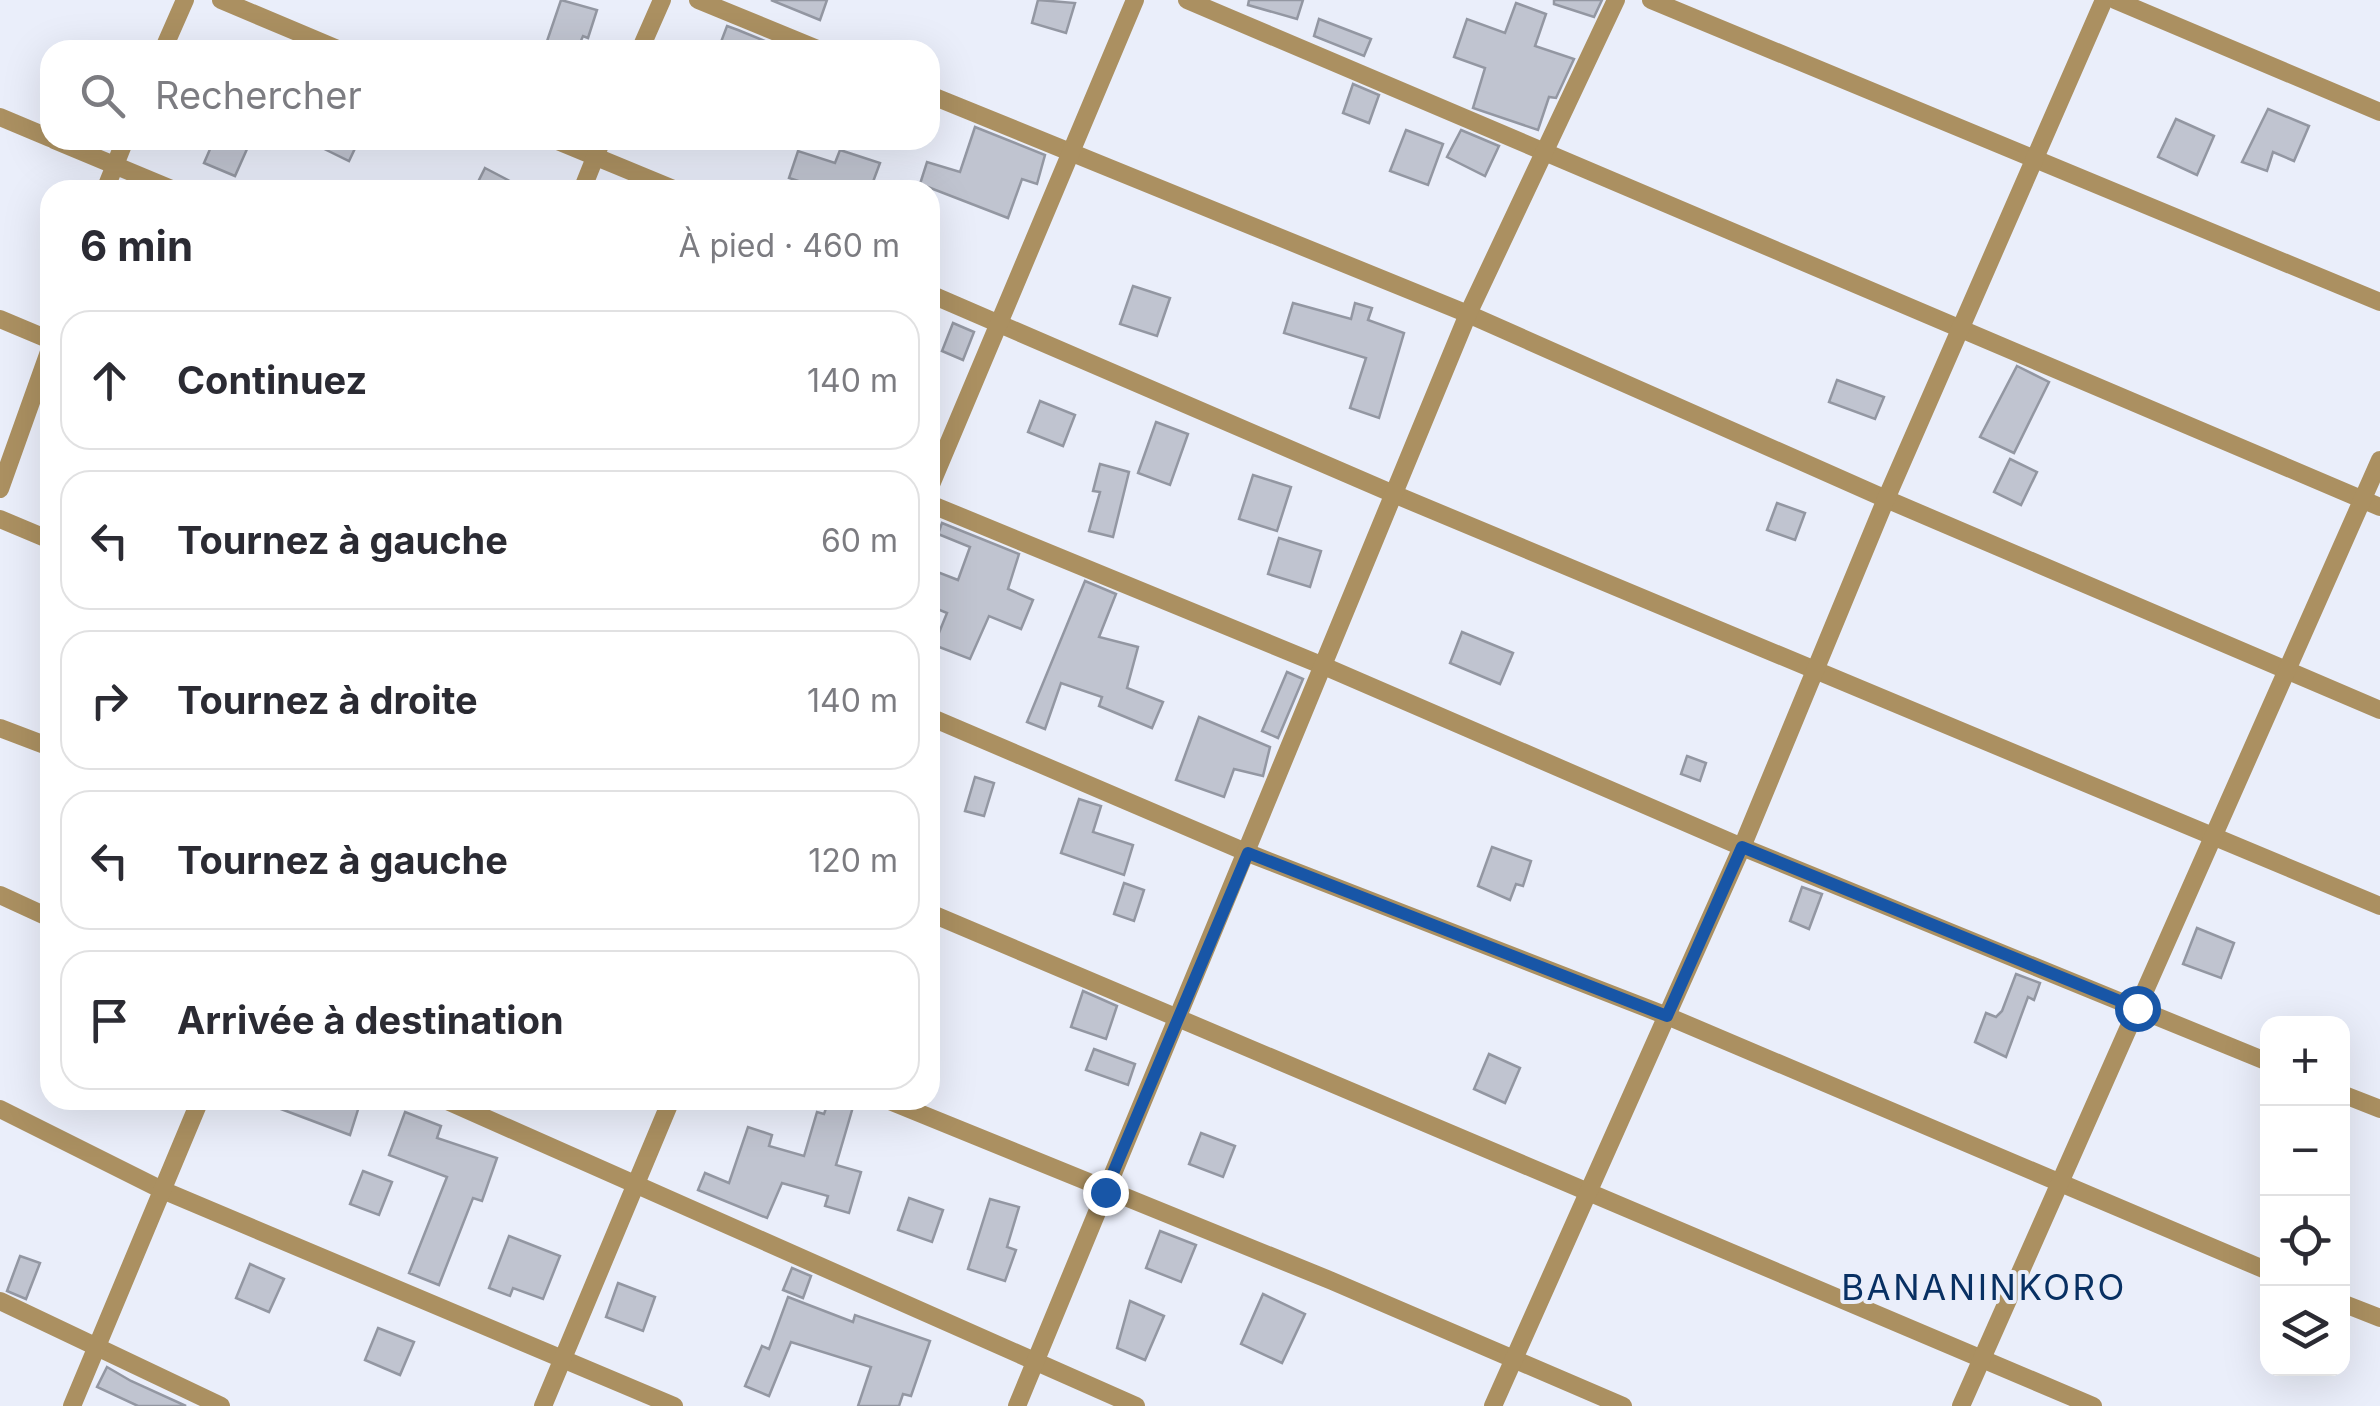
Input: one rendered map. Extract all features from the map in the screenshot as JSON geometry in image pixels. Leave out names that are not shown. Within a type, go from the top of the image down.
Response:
[{"type":"street","points":[[167,40],[185,0]]},
{"type":"street","points":[[221,0],[316,40]]},
{"type":"street","points":[[644,40],[662,0]]},
{"type":"street","points":[[698,0],[796,40]]},
{"type":"street","points":[[940,463],[1135,0]]},
{"type":"street","points":[[1187,0],[2371,503]]},
{"type":"street","points":[[1018,1406],[1326,667],[1468,314],[1616,0]]},
{"type":"street","points":[[1651,0],[2034,162],[2380,302]]},
{"type":"street","points":[[1493,1406],[1518,1358],[1742,847],[1886,499],[2104,0]]},
{"type":"street","points":[[2115,0],[2380,112]]},
{"type":"street","points":[[940,99],[1468,314],[1886,499],[2380,710]]},
{"type":"street","points":[[0,117],[40,134]]},
{"type":"street","points":[[78,150],[150,180]]},
{"type":"street","points":[[109,180],[121,150]]},
{"type":"street","points":[[586,180],[597,150]]},
{"type":"street","points":[[602,150],[657,180]]},
{"type":"street","points":[[940,298],[1396,495],[2380,906]]},
{"type":"street","points":[[0,319],[40,336]]},
{"type":"street","points":[[0,489],[40,376]]},
{"type":"street","points":[[1961,1406],[2284,670],[2371,503],[2380,460]]},
{"type":"street","points":[[940,508],[1326,667],[1742,847],[2260,1059]]},
{"type":"street","points":[[0,519],[40,536]]},
{"type":"street","points":[[940,721],[1248,853],[1667,1016],[2260,1268]]},
{"type":"street","points":[[0,728],[40,743]]},
{"type":"street","points":[[0,895],[40,913]]},
{"type":"street","points":[[940,917],[2093,1406]]},
{"type":"street","points":[[2350,1097],[2380,1109]]},
{"type":"street","points":[[0,1109],[160,1189],[674,1406]]},
{"type":"street","points":[[72,1406],[196,1110]]},
{"type":"street","points":[[467,1110],[1136,1406]]},
{"type":"street","points":[[543,1406],[667,1110]]},
{"type":"street","points":[[911,1110],[1518,1358],[1623,1406]]},
{"type":"street","points":[[0,1301],[220,1406]]},
{"type":"street","points":[[2350,1305],[2380,1318]]},
{"type":"building","points":[[561,0],[597,10],[588,38],[547,40]]},
{"type":"building","points":[[771,0],[827,0],[820,20]]},
{"type":"building","points":[[1038,0],[1075,3],[1066,33],[1032,23]]},
{"type":"building","points":[[1249,0],[1303,0],[1297,19],[1248,5]]},
{"type":"building","points":[[1554,0],[1602,0],[1594,17],[1554,4]]},
{"type":"building","points":[[1516,3],[1546,14],[1535,46],[1574,59],[1556,98],[1549,97],[1538,130],[1473,108],[1485,68],[1454,57],[1467,19],[1505,33]]},
{"type":"building","points":[[1319,19],[1371,39],[1364,56],[1314,36]]},
{"type":"building","points":[[727,26],[762,40],[722,40]]},
{"type":"building","points":[[1353,84],[1379,95],[1369,123],[1343,113]]},
{"type":"building","points":[[2268,109],[2309,126],[2294,161],[2273,152],[2267,171],[2242,162]]},
{"type":"building","points":[[2176,119],[2214,136],[2197,175],[2158,157]]},
{"type":"building","points":[[975,127],[1045,155],[1037,184],[1022,179],[1008,218],[940,192],[940,180],[921,180],[927,162],[960,172]]},
{"type":"building","points":[[1406,130],[1443,144],[1428,185],[1390,171]]},
{"type":"building","points":[[1461,130],[1499,146],[1485,176],[1447,157]]},
{"type":"building","points":[[210,150],[247,150],[235,176],[204,163]]},
{"type":"building","points":[[326,150],[354,150],[349,161]]},
{"type":"building","points":[[840,150],[880,163],[874,180],[789,178],[798,151],[835,163]]},
{"type":"building","points":[[485,168],[508,180],[479,180]]},
{"type":"building","points":[[1133,286],[1170,298],[1157,336],[1120,324]]},
{"type":"building","points":[[1293,303],[1351,319],[1355,303],[1372,308],[1368,320],[1404,333],[1379,418],[1350,408],[1366,358],[1284,333]]},
{"type":"building","points":[[953,323],[974,332],[963,360],[942,351]]},
{"type":"building","points":[[2017,366],[2049,382],[2014,453],[1980,437]]},
{"type":"building","points":[[1837,380],[1884,397],[1875,419],[1829,402]]},
{"type":"building","points":[[1040,401],[1075,415],[1063,446],[1028,432]]},
{"type":"building","points":[[1156,422],[1188,434],[1170,485],[1138,473]]},
{"type":"building","points":[[2010,459],[2037,472],[2021,505],[1994,492]]},
{"type":"building","points":[[1100,464],[1129,472],[1113,537],[1089,531],[1100,492],[1093,491]]},
{"type":"building","points":[[1253,475],[1291,487],[1277,531],[1239,519]]},
{"type":"building","points":[[1777,503],[1805,513],[1795,540],[1767,530]]},
{"type":"building","points":[[942,523],[1019,554],[1008,589],[1033,600],[1021,629],[989,616],[970,659],[940,647],[940,630],[947,613],[940,610],[940,573],[958,580],[970,547],[940,535]]},
{"type":"building","points":[[1279,538],[1321,551],[1310,587],[1268,574]]},
{"type":"building","points":[[1085,581],[1116,594],[1099,637],[1138,647],[1127,688],[1163,702],[1152,728],[1099,706],[1102,697],[1061,683],[1045,729],[1027,722]]},
{"type":"building","points":[[1462,632],[1513,653],[1500,684],[1450,663]]},
{"type":"building","points":[[1287,672],[1303,679],[1278,738],[1262,731]]},
{"type":"building","points":[[1199,717],[1270,747],[1263,776],[1234,769],[1224,797],[1176,780]]},
{"type":"building","points":[[1687,756],[1706,763],[1700,781],[1681,774]]},
{"type":"building","points":[[975,777],[994,783],[984,816],[965,811]]},
{"type":"building","points":[[1079,799],[1101,806],[1093,832],[1133,845],[1124,875],[1061,853]]},
{"type":"building","points":[[1492,847],[1531,861],[1523,886],[1516,884],[1510,900],[1478,886]]},
{"type":"building","points":[[1124,883],[1144,890],[1134,921],[1114,914]]},
{"type":"building","points":[[1802,887],[1822,894],[1809,929],[1790,921]]},
{"type":"building","points":[[2197,928],[2234,943],[2221,978],[2183,964]]},
{"type":"building","points":[[2016,974],[2040,983],[2034,1000],[2028,997],[2006,1057],[1975,1042],[1986,1013],[1996,1017],[2002,1011]]},
{"type":"building","points":[[1083,991],[1117,1006],[1106,1039],[1071,1027]]},
{"type":"building","points":[[1094,1049],[1135,1064],[1128,1085],[1086,1070]]},
{"type":"building","points":[[1489,1054],[1520,1068],[1505,1103],[1474,1089]]},
{"type":"building","points":[[284,1110],[358,1110],[350,1135]]},
{"type":"building","points":[[825,1110],[852,1110],[836,1165],[861,1172],[849,1213],[825,1206],[828,1196],[782,1183],[767,1218],[698,1190],[705,1173],[729,1183],[748,1127],[772,1135],[769,1146],[804,1156],[817,1112],[824,1114]]},
{"type":"building","points":[[405,1112],[441,1126],[437,1138],[497,1158],[482,1201],[473,1198],[439,1285],[409,1273],[447,1177],[389,1155]]},
{"type":"building","points":[[1201,1133],[1235,1146],[1223,1177],[1189,1164]]},
{"type":"building","points":[[363,1171],[392,1182],[379,1215],[350,1204]]},
{"type":"building","points":[[909,1198],[943,1210],[932,1242],[898,1230]]},
{"type":"building","points":[[990,1199],[1019,1207],[1007,1247],[1016,1250],[1005,1281],[968,1269]]},
{"type":"building","points":[[1160,1231],[1196,1245],[1181,1282],[1146,1268]]},
{"type":"building","points":[[509,1236],[560,1256],[543,1299],[513,1288],[510,1296],[489,1288]]},
{"type":"building","points":[[20,1256],[40,1263],[26,1299],[7,1291]]},
{"type":"building","points":[[250,1264],[284,1279],[269,1312],[236,1298]]},
{"type":"building","points":[[792,1268],[811,1276],[803,1298],[783,1290]]},
{"type":"building","points":[[618,1283],[655,1297],[643,1331],[606,1317]]},
{"type":"building","points":[[1263,1294],[1305,1314],[1282,1363],[1241,1344]]},
{"type":"building","points":[[788,1297],[853,1322],[855,1315],[930,1341],[911,1396],[903,1394],[899,1406],[858,1406],[871,1367],[791,1342],[769,1396],[745,1386],[762,1346],[769,1349]]},
{"type":"building","points":[[1130,1301],[1164,1316],[1145,1360],[1117,1348]]},
{"type":"building","points":[[378,1328],[414,1342],[400,1375],[365,1360]]},
{"type":"building","points":[[107,1367],[186,1406],[138,1406],[97,1387]]},
{"type":"district","name":"BANANINKORO","points":[[1984,1288]]},
{"type":"route","points":[[1105,1192],[1248,853],[1667,1016],[1742,847],[2137,1008]]}]
